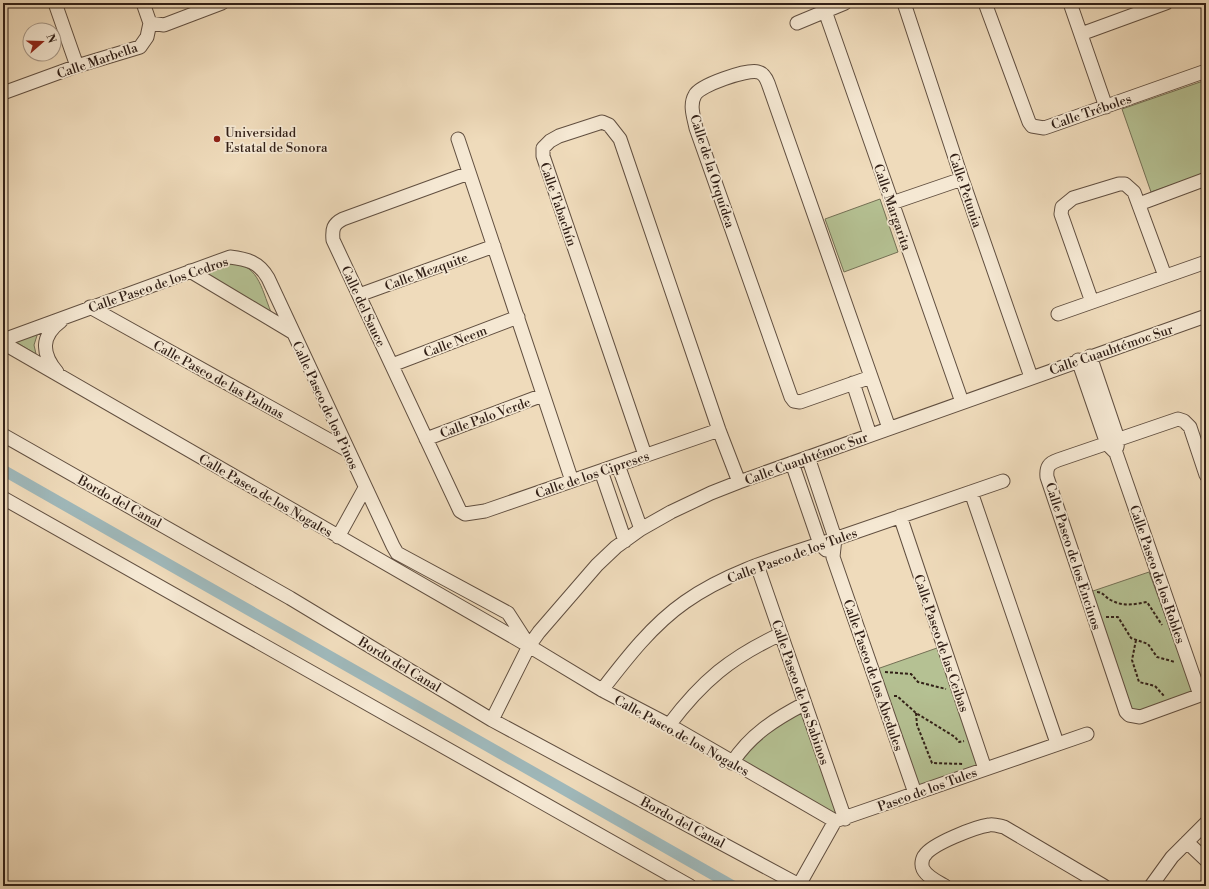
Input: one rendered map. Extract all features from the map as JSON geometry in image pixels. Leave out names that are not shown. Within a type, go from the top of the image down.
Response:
[{"type":"street","points":[[55,3],[77,66]]},
{"type":"street","points":[[142,3],[150,23],[164,25],[222,3]]},
{"type":"street","points":[[797,23],[844,3]]},
{"type":"street","name":"Calle Petunia","points":[[904,3],[962,180],[1031,377]]},
{"type":"street","name":"Calle Tréboles","points":[[985,3],[1021,101],[1032,126],[1044,128],[1206,70]]},
{"type":"street","points":[[1070,3],[1106,107]]},
{"type":"street","points":[[1080,34],[1166,3]]},
{"type":"street","name":"Calle Margarita","points":[[824,11],[962,402]]},
{"type":"street","name":"Calle Marbella","points":[[3,93],[77,66],[140,47],[147,37],[150,23]]},
{"type":"street","name":"Calle de la Orquídea","points":[[871,377],[800,402],[794,401],[791,397],[696,128],[692,104],[695,94],[701,88],[714,82],[749,72],[756,71],[766,78],[889,428]]},
{"type":"street","name":"Calle Tabachín","points":[[645,456],[543,156],[543,148],[550,140],[559,136],[602,122],[609,125],[620,139],[719,430]]},
{"type":"street","points":[[458,139],[572,481]]},
{"type":"street","name":"Calle del Sauce","points":[[465,514],[456,505],[333,240],[333,227],[336,223],[469,173]]},
{"type":"street","points":[[1139,204],[1206,179]]},
{"type":"street","points":[[892,203],[962,180]]},
{"type":"street","points":[[1092,302],[1062,218],[1062,208],[1073,198],[1119,184],[1129,186],[1139,204],[1165,276]]},
{"type":"street","name":"Calle Mezquite","points":[[359,295],[494,246]]},
{"type":"street","name":"Calle Paseo de los Cedros","points":[[3,341],[90,307],[230,257],[251,261]]},
{"type":"street","name":"Calle Paseo de los Pinos","points":[[251,261],[258,265],[266,274],[386,534],[397,553]]},
{"type":"street","points":[[1058,314],[1206,262]]},
{"type":"street","points":[[190,271],[292,332]]},
{"type":"street","name":"Calle Paseo de las Palmas","points":[[90,307],[347,450]]},
{"type":"street","name":"Calle Cuauhtémoc Sur","points":[[492,720],[529,646],[539,632],[597,565],[625,540],[641,529],[705,496],[739,482],[1084,358],[1206,316]]},
{"type":"street","name":"Calle Paseo de los Cedros","points":[[60,376],[48,361],[46,354],[46,342],[51,329],[65,317]]},
{"type":"street","name":"Calle Neem","points":[[392,365],[518,318]]},
{"type":"street","name":"Calle Paseo de los Nogales","points":[[3,341],[60,376],[529,646],[602,690],[669,725],[732,763],[840,820]]},
{"type":"street","name":"Calle Paseo de los Robles","points":[[1084,358],[1180,635],[1190,668],[1203,694]]},
{"type":"street","points":[[853,383],[870,435]]},
{"type":"street","name":"Calle Palo Verde","points":[[426,439],[543,395]]},
{"type":"street","name":"Calle Paseo de los Encinos","points":[[1203,694],[1172,707],[1140,717],[1129,716],[1123,706],[1047,477],[1047,470],[1052,462],[1114,445],[1173,420],[1181,420],[1190,428],[1206,475]]},
{"type":"street","points":[[719,430],[739,482]]},
{"type":"street","name":"Calle de los Cipreses","points":[[465,514],[485,511],[719,430]]},
{"type":"street","name":"Bordo del Canal","points":[[3,435],[290,598],[492,720],[800,885]]},
{"type":"street","name":"Calle Paseo de los Abedules","points":[[808,457],[835,538],[833,557],[915,793]]},
{"type":"street","name":"Calle Paseo de los Abedules","points":[[792,463],[820,544],[833,557]]},
{"type":"street","points":[[618,465],[641,529]]},
{"type":"street","points":[[601,471],[625,540]]},
{"type":"street","name":"Calle Paseo de los Tules","points":[[602,690],[641,643],[684,603],[712,587],[757,565],[1003,481]]},
{"type":"street","points":[[338,537],[365,488]]},
{"type":"street","points":[[971,492],[1057,743]]},
{"type":"street","points":[[3,498],[690,886]]},
{"type":"street","name":"Calle Paseo de las Ceibas","points":[[900,516],[984,764]]},
{"type":"street","points":[[390,567],[397,553]]},
{"type":"street","name":"Calle Paseo de los Nogales","points":[[397,553],[508,613],[529,646]]},
{"type":"street","name":"Calle Paseo de los Sabinos","points":[[757,565],[804,704],[840,820]]},
{"type":"street","points":[[669,725],[696,692],[720,670],[743,654],[781,634]]},
{"type":"street","points":[[732,763],[749,741],[764,728],[804,704]]},
{"type":"street","name":"Paseo de los Tules","points":[[840,820],[915,793],[984,764],[1087,734]]},
{"type":"street","points":[[800,885],[840,820]]},
{"type":"street","points":[[945,886],[928,875],[923,869],[922,862],[924,855],[931,848],[964,833],[990,824],[1004,827],[1104,886]]},
{"type":"street","points":[[1151,886],[1172,857],[1187,842],[1203,831]]},
{"type":"street","points":[[1187,842],[1206,860]]},
{"type":"path","points":[[1086,592],[1101,592],[1112,601],[1122,604],[1134,605],[1147,602],[1169,632],[1180,635]]},
{"type":"path","points":[[1095,619],[1111,616],[1118,617],[1131,638],[1148,644],[1157,657],[1171,660],[1190,668]]},
{"type":"path","points":[[1136,640],[1132,660],[1139,682],[1159,689],[1172,707]]},
{"type":"path","points":[[872,670],[911,674],[918,682],[959,692]]},
{"type":"path","points":[[881,697],[897,696],[916,713],[955,737],[959,742],[974,737]]},
{"type":"path","points":[[916,713],[917,725],[932,763],[984,764]]},
{"type":"green space","points":[[1206,80],[1206,173],[1151,192],[1122,109]]},
{"type":"green space","points":[[880,199],[898,252],[844,272],[825,219]]},
{"type":"green space","points":[[227,264],[237,264],[246,267],[252,272],[261,285],[271,312],[204,272]]},
{"type":"green space","points":[[39,329],[34,345],[36,354],[16,342]]},
{"type":"green space","points":[[1149,572],[1194,693],[1133,716],[1090,592]]},
{"type":"green space","points":[[937,648],[981,770],[920,790],[877,669]]},
{"type":"green space","points":[[807,708],[844,820],[732,766],[751,741]]},
{"type":"waterway","points":[[3,470],[733,886]]},
{"type":"place","name":"Universidad Estatal de Sonora","points":[[217,139]]}]
